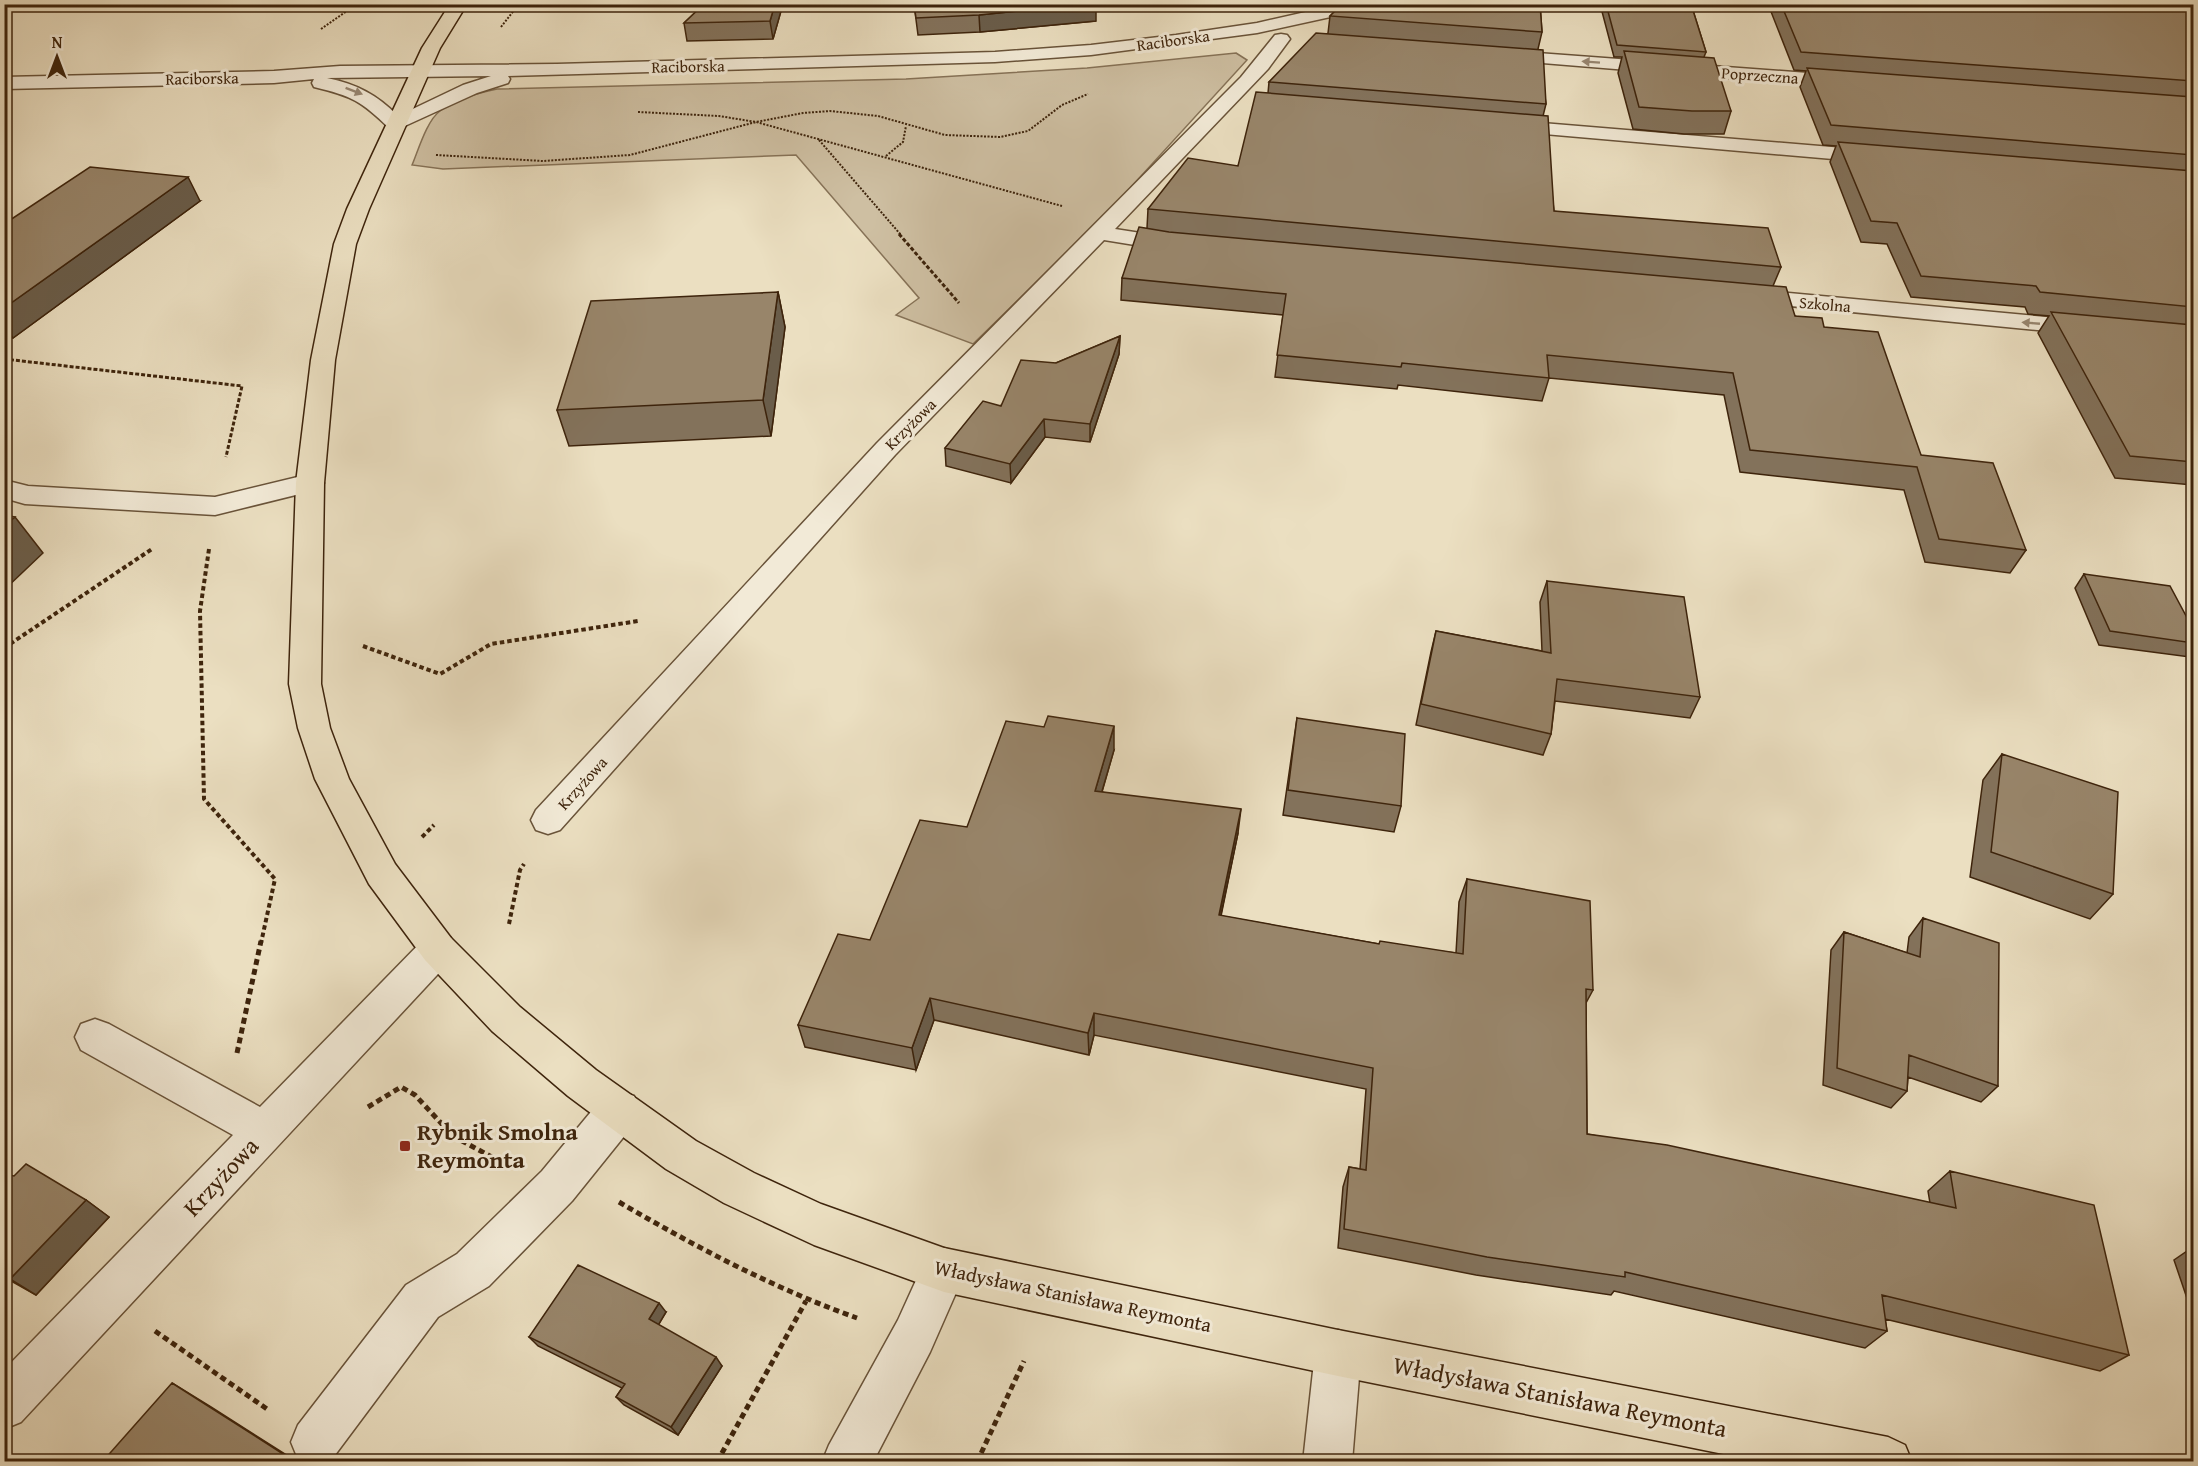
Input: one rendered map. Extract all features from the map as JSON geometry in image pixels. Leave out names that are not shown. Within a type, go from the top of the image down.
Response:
[{"type":"main road","name":"Władysława Stanisława Reymonta","points":[[459,4],[438,34],[420,71],[358,209],[345,244],[324,360],[310,483],[305,684],[314,728],[332,779],[382,874],[438,949],[506,1019],[582,1083],[681,1155],[739,1188],[814,1223],[944,1270],[1338,1353],[1888,1461]]},
{"type":"street","name":"Raciborska","points":[[4,83],[274,77],[340,72],[532,70],[995,57],[1133,46],[1257,28],[1367,4]]},
{"type":"street","name":"Krzyżowa","points":[[548,820],[886,448],[1223,103],[1273,53],[1291,39],[1257,28]]},
{"type":"street","name":"Poprzeczna","points":[[1485,54],[1866,83]]},
{"type":"street","points":[[274,77],[354,90],[366,96],[396,124],[470,89],[532,70]]},
{"type":"street","points":[[1223,103],[1253,105]]},
{"type":"street","points":[[1488,125],[1896,159]]},
{"type":"street","points":[[1106,225],[1133,240],[1203,247]]},
{"type":"street","name":"Szkolna","points":[[1726,294],[2112,331]]},
{"type":"street","points":[[4,488],[25,495],[215,506],[310,483]]},
{"type":"street","name":"Krzyżowa","points":[[4,1405],[438,949]]},
{"type":"street","points":[[95,1037],[264,1131]]},
{"type":"street","points":[[315,1442],[422,1301],[473,1270],[556,1186],[619,1110]]},
{"type":"street","points":[[846,1461],[915,1336],[944,1270]]},
{"type":"street","points":[[1327,1461],[1338,1353]]},
{"type":"path","points":[[317,32],[357,4]]},
{"type":"path","points":[[428,154],[543,161],[630,155],[756,122],[802,113],[830,111],[878,116],[906,126],[961,137],[984,138],[1014,135],[1040,124],[1062,105],[1090,93]]},
{"type":"path","points":[[633,111],[719,116],[756,122],[1055,204],[1106,225]]},
{"type":"path","points":[[886,156],[903,142],[906,126]]},
{"type":"path","points":[[819,140],[959,303]]},
{"type":"path","points":[[4,359],[242,386],[215,506],[200,611],[204,799],[275,879],[230,1083],[214,1104]]},
{"type":"path","points":[[4,648],[215,506]]},
{"type":"path","points":[[363,646],[440,675],[491,644],[638,621]]},
{"type":"path","points":[[509,924],[520,870],[548,820]]},
{"type":"path","points":[[717,1461],[806,1301]]},
{"type":"path","points":[[145,1323],[315,1442]]},
{"type":"path","points":[[977,1461],[1024,1361]]},
{"type":"shaded area","points":[[1236,53],[1247,60],[1110,210],[973,344],[896,315],[919,298],[796,155],[443,169],[412,165],[427,128],[435,115],[460,100],[497,89],[906,79],[1087,68]]},
{"type":"building","points":[[704,4],[775,4],[770,21],[684,23]]},
{"type":"building","points":[[914,4],[1089,4],[979,15],[916,18]]},
{"type":"building","points":[[1342,4],[1540,4],[1542,32],[1330,16]]},
{"type":"building","points":[[1606,4],[1691,4],[1706,52],[1617,45]]},
{"type":"building","points":[[1781,4],[2193,4],[2193,81],[1801,52]]},
{"type":"building","points":[[1316,33],[1543,50],[1546,104],[1269,82]]},
{"type":"building","points":[[1624,51],[1714,58],[1731,111],[1639,107]]},
{"type":"building","points":[[1807,68],[2193,97],[2193,155],[1831,125]]},
{"type":"building","points":[[1256,92],[1548,116],[1554,211],[1768,228],[1781,267],[1148,209],[1188,158],[1238,166]]},
{"type":"building","points":[[1838,142],[2193,171],[2193,307],[2040,292],[2036,286],[1921,276],[1897,223],[1871,221]]},
{"type":"building","points":[[90,167],[188,177],[4,308],[4,224]]},
{"type":"building","points":[[1139,227],[1169,232],[1786,287],[1795,316],[1822,318],[1824,327],[1878,332],[1921,455],[1993,463],[2026,550],[1939,539],[1917,467],[1750,450],[1733,373],[1547,355],[1549,378],[1402,363],[1401,367],[1277,355],[1286,294],[1122,278]]},
{"type":"building","points":[[778,292],[763,400],[557,410],[591,301]]},
{"type":"building","points":[[2051,312],[2193,325],[2193,462],[2130,456]]},
{"type":"building","points":[[1120,336],[1090,424],[1044,419],[1010,464],[945,448],[983,401],[1001,406],[1021,360],[1056,363]]},
{"type":"building","points":[[4,515],[15,517],[4,526]]},
{"type":"building","points":[[2084,574],[2170,586],[2193,629],[2193,643],[2110,631]]},
{"type":"building","points":[[1547,581],[1684,597],[1700,697],[1557,679],[1551,734],[1421,704],[1436,631],[1551,653]]},
{"type":"building","points":[[1048,716],[1114,726],[1095,791],[1241,809],[1219,915],[1379,944],[1380,941],[1463,954],[1467,879],[1590,901],[1593,990],[1586,989],[1587,1134],[1667,1145],[1956,1208],[1950,1171],[2094,1205],[2129,1355],[1882,1295],[1887,1331],[1625,1272],[1625,1277],[1487,1257],[1344,1229],[1349,1167],[1366,1170],[1373,1068],[1094,1013],[1088,1033],[930,998],[912,1048],[798,1025],[838,934],[870,940],[920,820],[967,827],[1006,721],[1044,727]]},
{"type":"building","points":[[1297,718],[1405,734],[1401,806],[1288,790]]},
{"type":"building","points":[[2002,754],[2118,792],[2113,894],[1991,852]]},
{"type":"building","points":[[1923,918],[1999,943],[1998,1086],[1909,1055],[1907,1091],[1837,1068],[1844,932],[1920,957]]},
{"type":"building","points":[[26,1164],[86,1200],[10,1279],[4,1276],[4,1174],[14,1176]]},
{"type":"building","points":[[578,1265],[659,1303],[649,1319],[716,1357],[671,1427],[616,1397],[625,1384],[529,1337]]},
{"type":"building","points":[[172,1383],[294,1461],[103,1461]]},
{"type":"place","name":"Rybnik Smolna Reymonta","points":[[405,1146]]}]
